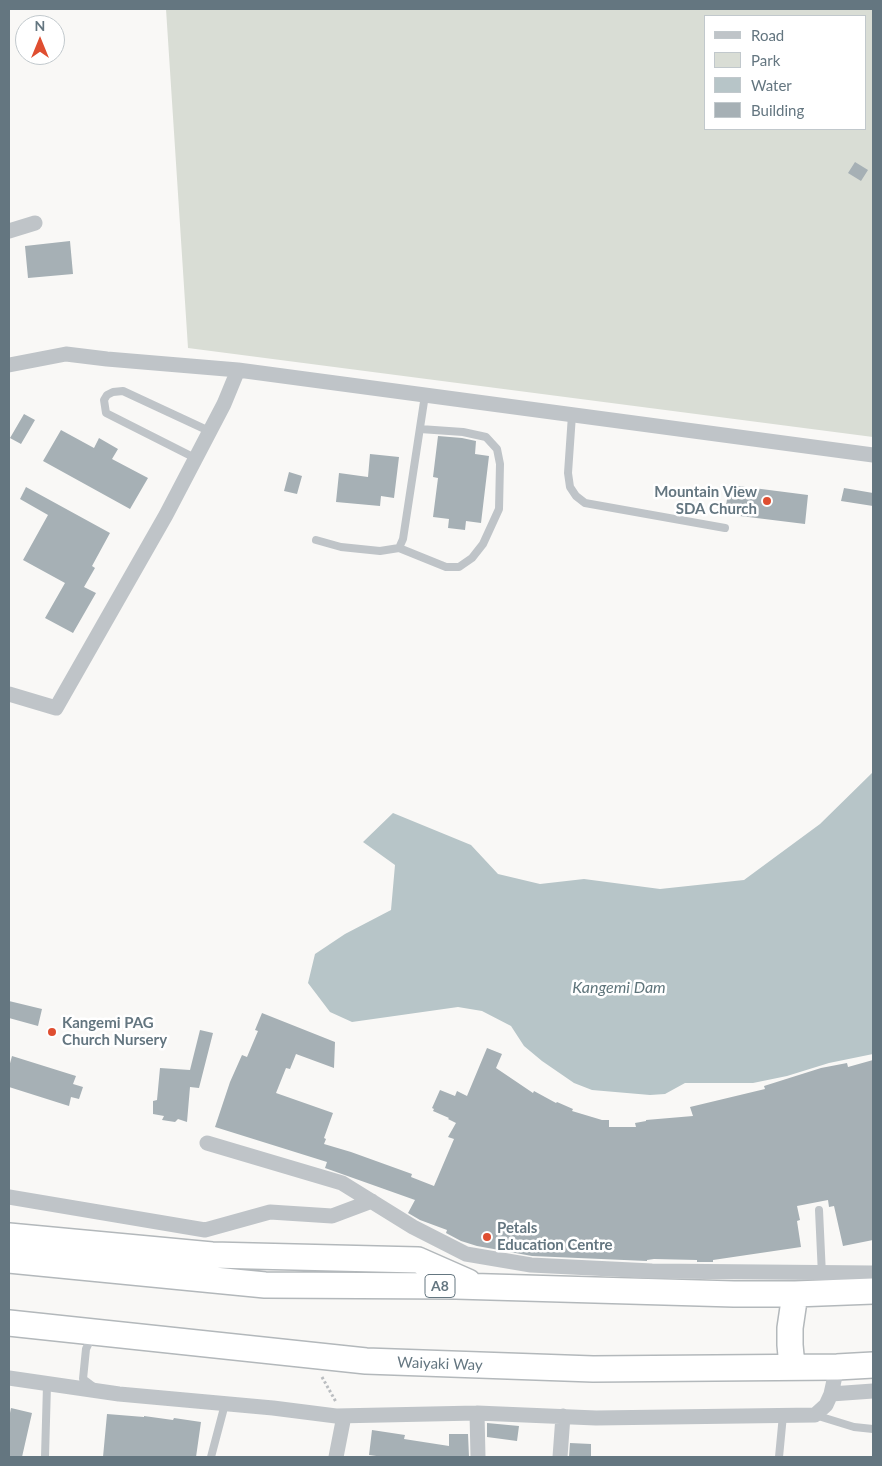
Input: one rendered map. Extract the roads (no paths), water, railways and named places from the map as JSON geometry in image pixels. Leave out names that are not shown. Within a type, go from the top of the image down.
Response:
[{"type":"highway","points":[[9,1236],[212,1255],[418,1260],[481,1287]]},
{"type":"highway","name":"A8","points":[[9,1260],[265,1286],[481,1287],[795,1294],[822,1283],[873,1291]]},
{"type":"highway","points":[[792,1366],[790,1328],[795,1294]]},
{"type":"highway","name":"Waiyaki Way","points":[[9,1323],[366,1361],[593,1369],[873,1365]]},
{"type":"street","points":[[9,231],[35,223]]},
{"type":"street","points":[[9,365],[66,354],[238,370],[873,455]]},
{"type":"street","points":[[9,694],[56,708],[166,515],[224,404],[238,370]]},
{"type":"street","points":[[206,1143],[342,1183],[413,1227],[466,1254],[531,1265],[822,1283],[873,1273]]},
{"type":"street","points":[[9,1197],[205,1230],[270,1212],[332,1216],[372,1201]]},
{"type":"street","points":[[9,1378],[46,1385],[98,1391],[344,1416],[477,1413],[596,1418],[815,1415],[826,1405],[831,1394],[837,1367]]},
{"type":"street","points":[[831,1394],[873,1391]]},
{"type":"street","points":[[477,1413],[478,1457]]},
{"type":"street","points":[[336,1457],[344,1416]]},
{"type":"street","points":[[560,1457],[562,1416]]},
{"type":"lane","points":[[195,458],[106,413],[104,400],[107,395],[113,392],[123,391],[209,432]]},
{"type":"lane","points":[[399,548],[403,539],[425,395]]},
{"type":"lane","points":[[572,415],[568,473],[570,487],[576,496],[585,503],[725,528]]},
{"type":"lane","points":[[316,540],[341,547],[380,551],[399,548],[446,567],[459,567],[472,558],[483,544],[499,510],[500,464],[497,449],[486,437],[463,432],[420,429]]},
{"type":"lane","points":[[819,1210],[822,1283]]},
{"type":"lane","points":[[94,1332],[86,1349],[83,1378],[98,1391]]},
{"type":"lane","points":[[45,1457],[46,1385]]},
{"type":"lane","points":[[211,1457],[225,1404]]},
{"type":"lane","points":[[779,1457],[783,1415]]},
{"type":"lane","points":[[815,1415],[854,1427],[873,1429]]},
{"type":"water","name":"Kangemi Dam","points":[[873,772],[873,1054],[829,1063],[787,1076],[753,1083],[685,1083],[665,1094],[650,1095],[592,1090],[574,1083],[542,1061],[524,1046],[511,1026],[482,1011],[458,1007],[352,1022],[330,1012],[308,983],[315,954],[345,934],[391,910],[395,865],[363,842],[393,813],[471,845],[498,874],[540,884],[584,879],[660,889],[744,880],[820,824]]},
{"type":"place","name":"Mountain View SDA Church","points":[[767,501]]},
{"type":"place","name":"Kangemi PAG Church Nursery","points":[[52,1032]]},
{"type":"place","name":"Petals Education Centre","points":[[487,1237]]}]
